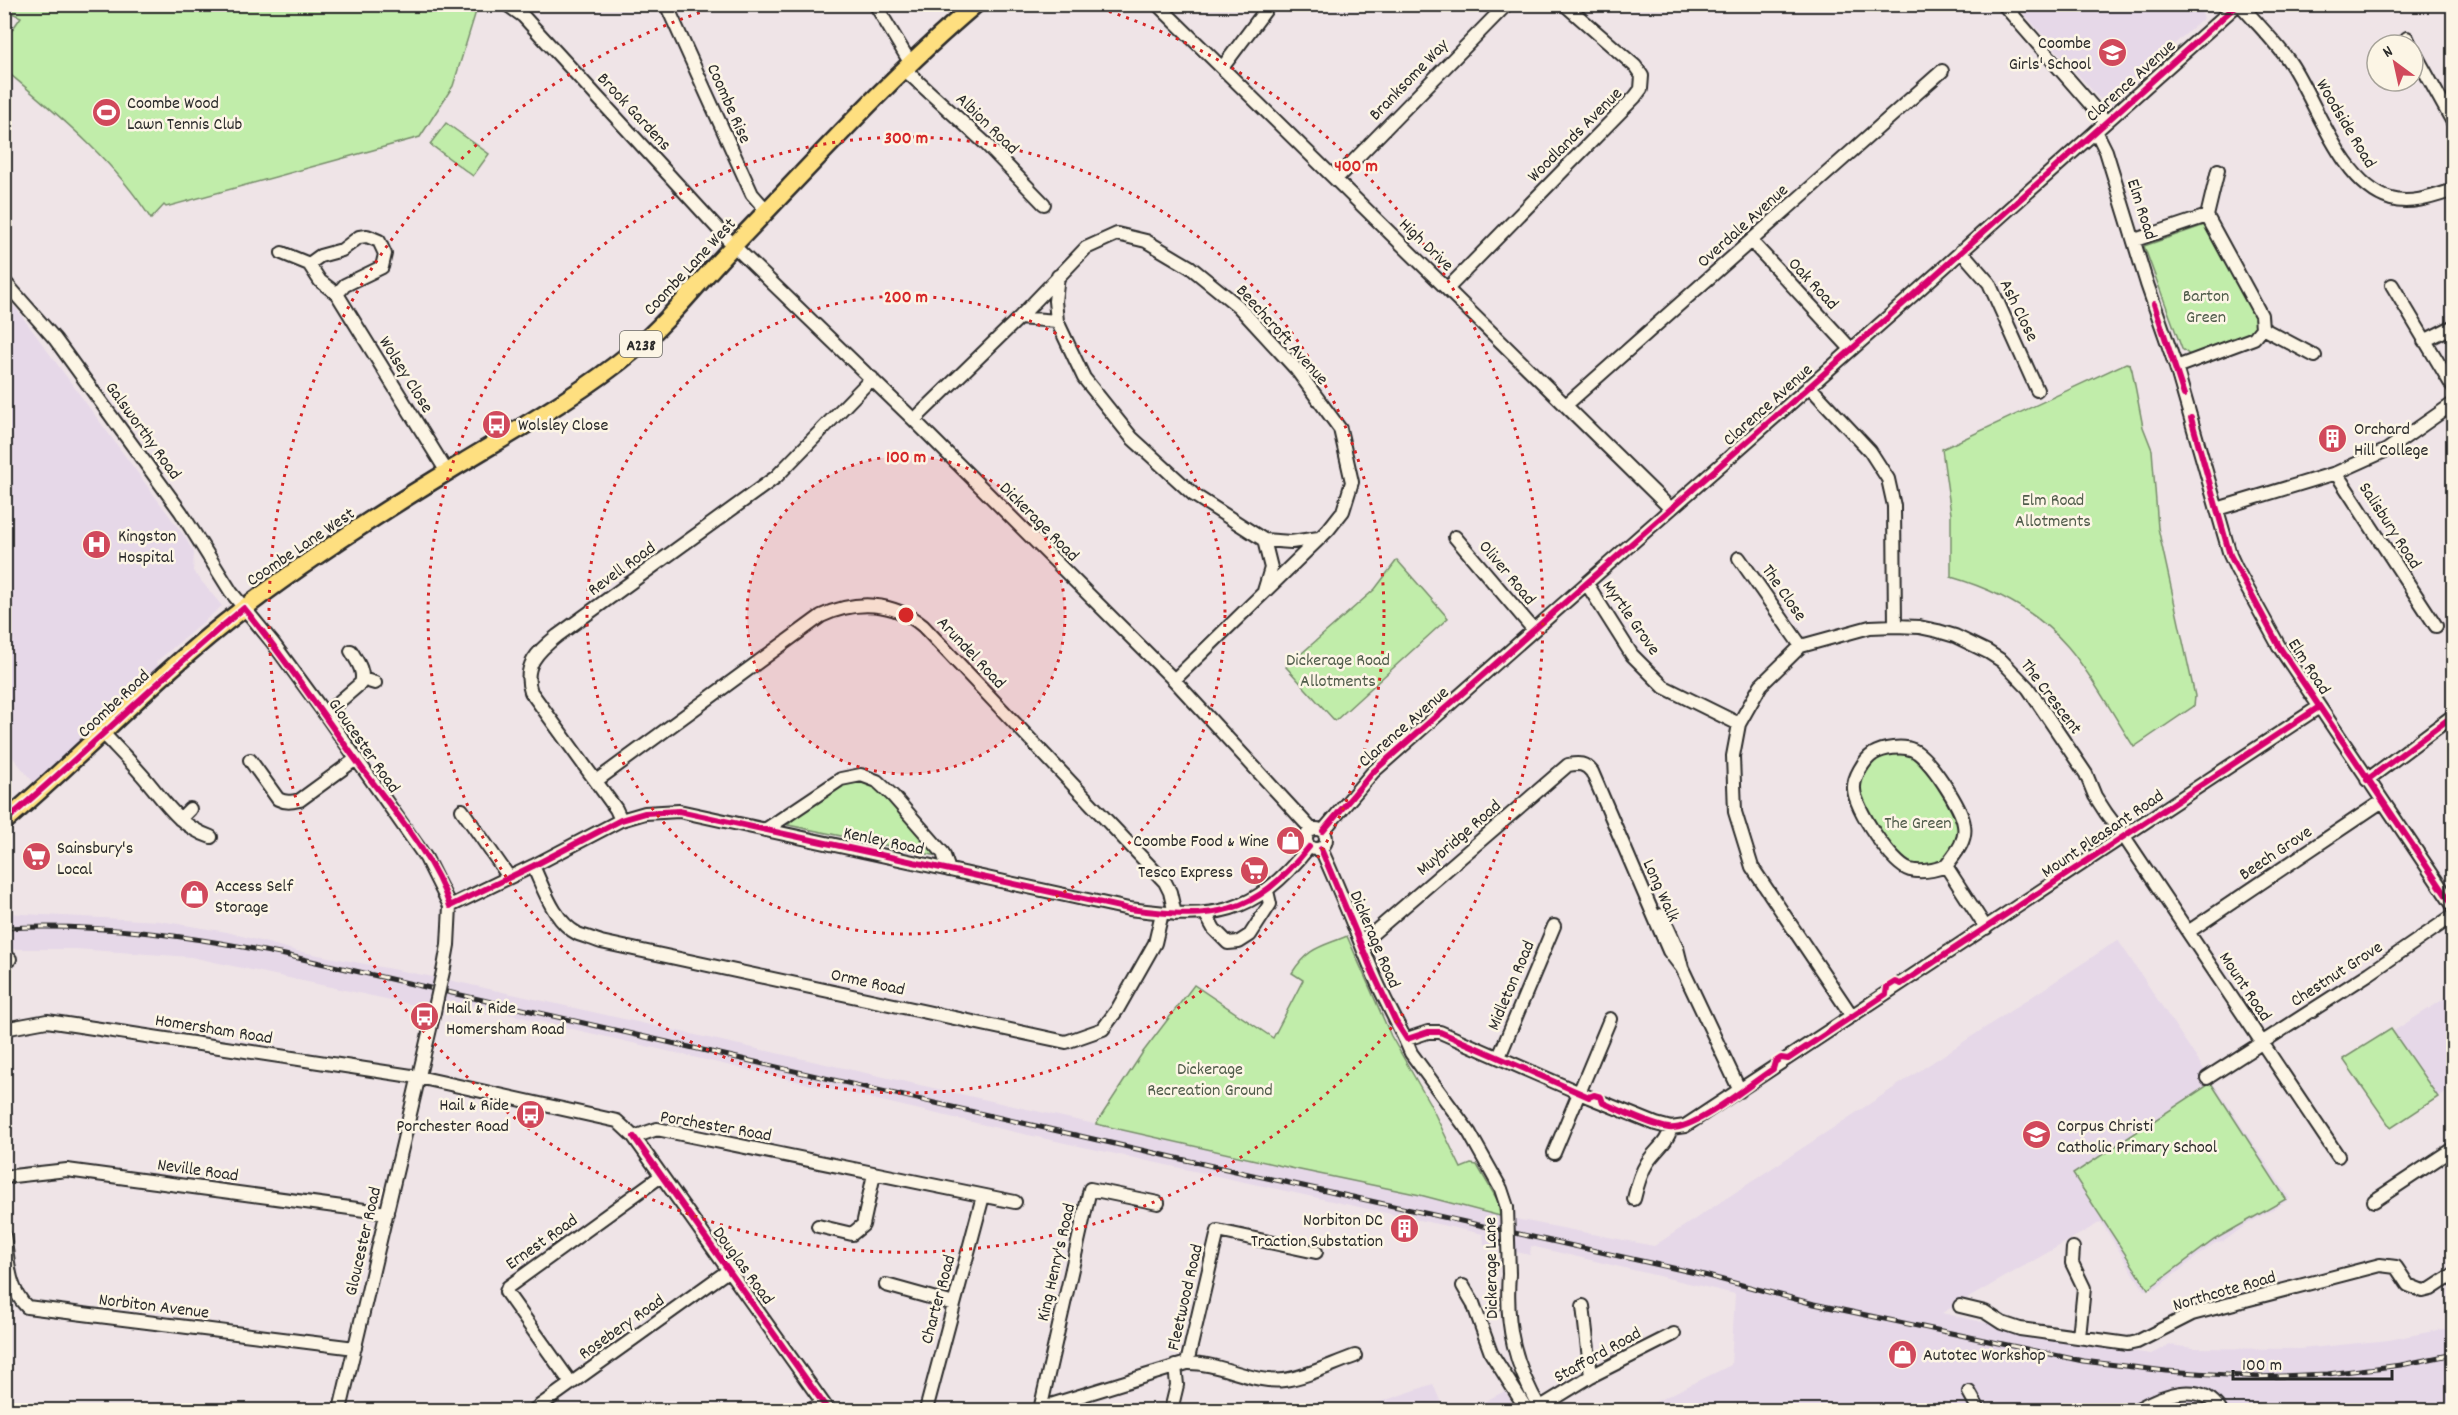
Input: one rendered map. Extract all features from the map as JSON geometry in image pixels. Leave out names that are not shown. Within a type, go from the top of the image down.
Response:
[{"type":"main road","name":"Coombe Lane West","points":[[244,608],[447,472],[522,426],[622,359],[665,320],[767,211],[908,67],[976,4]]},
{"type":"main road","name":"Coombe Road","points":[[4,822],[58,777],[103,733],[244,608]]},
{"type":"street","name":"Brook Gardens","points":[[506,4],[523,16],[734,246]]},
{"type":"street","name":"Coombe Rise","points":[[666,4],[752,194],[767,211]]},
{"type":"street","name":"Albion Road","points":[[875,4],[908,67],[1044,204]]},
{"type":"street","name":"High Drive","points":[[1157,4],[1671,509]]},
{"type":"street","points":[[1222,68],[1270,4]]},
{"type":"street","name":"Branksome Way","points":[[1336,179],[1507,4]]},
{"type":"street","name":"Woodlands Avenue","points":[[1447,289],[1635,98],[1641,89],[1642,76],[1635,66],[1564,4]]},
{"type":"street","points":[[2003,4],[2106,122]]},
{"type":"street","name":"Clarence Avenue","points":[[1317,830],[1363,781],[2239,4]]},
{"type":"street","name":"Woodside Road","points":[[2239,4],[2290,62],[2350,170],[2370,190],[2393,200],[2425,199],[2454,190]]},
{"type":"street","name":"Overdale Avenue","points":[[1566,405],[1942,71]]},
{"type":"street","points":[[2425,72],[2454,124]]},
{"type":"street","name":"Elm Road","points":[[2096,131],[2102,140],[2147,284],[2176,367],[2236,568],[2280,648],[2381,802],[2454,907]]},
{"type":"street","points":[[2176,367],[2254,338],[2262,328],[2261,315],[2207,216],[2218,170]]},
{"type":"street","points":[[2135,240],[2207,216]]},
{"type":"street","name":"Beechcroft Avenue","points":[[914,420],[1019,318],[1086,248],[1116,234],[1146,242],[1190,267],[1238,306],[1296,369],[1340,429],[1352,482],[1343,511],[1319,538],[1174,680]]},
{"type":"street","points":[[309,264],[320,256],[342,250],[359,237],[374,237],[379,241],[385,254],[382,267],[356,279],[337,294]]},
{"type":"street","name":"Oak Road","points":[[1751,241],[1851,349]]},
{"type":"street","name":"Dickerage Road","points":[[734,246],[872,378],[1174,680],[1317,830]]},
{"type":"street","name":"Ash Close","points":[[1961,251],[1989,283],[2037,390]]},
{"type":"street","name":"Wolsey Close","points":[[282,253],[309,264],[320,281],[337,294],[447,472]]},
{"type":"street","points":[[1058,276],[1055,301],[1057,321],[1084,378],[1132,438],[1194,495],[1264,540],[1291,543],[1319,538]]},
{"type":"street","name":"Galsworthy Road","points":[[4,281],[55,339],[181,512],[231,592],[244,608]]},
{"type":"street","points":[[2392,285],[2454,389]]},
{"type":"street","points":[[1019,318],[1057,321]]},
{"type":"street","points":[[2424,341],[2454,326]]},
{"type":"street","points":[[2262,328],[2315,356]]},
{"type":"street","name":"Revell Road","points":[[621,820],[596,781],[531,692],[528,682],[529,672],[537,651],[776,477],[872,378]]},
{"type":"street","points":[[1809,386],[1870,451],[1888,480],[1894,506],[1896,626]]},
{"type":"street","points":[[2217,509],[2336,473],[2387,450],[2454,403]]},
{"type":"street","name":"Salisbury Road","points":[[2336,473],[2436,626]]},
{"type":"street","name":"Oliver Road","points":[[1455,537],[1534,630]]},
{"type":"street","points":[[1263,594],[1271,568],[1264,540]]},
{"type":"street","name":"The Close","points":[[1739,558],[1801,646]]},
{"type":"street","name":"Myrtle Grove","points":[[1587,584],[1632,655],[1664,687],[1739,724]]},
{"type":"street","name":"Arundel Road","points":[[596,781],[821,616],[849,607],[875,605],[887,607],[901,611],[923,626],[1156,874],[1170,892],[1175,914]]},
{"type":"street","name":"Gloucester Road","points":[[244,608],[325,714],[426,858],[450,906],[444,968],[340,1410]]},
{"type":"street","name":"The Crescent","points":[[1852,1017],[1752,867],[1735,812],[1733,756],[1739,724],[1761,685],[1801,646],[1851,632],[1896,626],[1919,627],[1955,636],[1974,644],[2002,661],[2028,688],[2086,774],[2095,796],[2123,837]]},
{"type":"street","points":[[325,714],[361,684],[360,666],[351,651]]},
{"type":"street","points":[[362,680],[375,683]]},
{"type":"street","name":"Mount Pleasant Road","points":[[1671,1128],[1690,1124],[2319,707]]},
{"type":"street","points":[[2367,780],[2454,715]]},
{"type":"street","points":[[103,733],[180,819],[197,832],[211,837]]},
{"type":"street","points":[[1894,747],[1913,750],[1926,760],[1958,808],[1965,826],[1961,846],[1946,866],[1931,871],[1909,870],[1891,855],[1868,821],[1857,804],[1853,788],[1861,767],[1873,754],[1894,747]]},
{"type":"street","points":[[250,760],[273,793],[285,802],[300,800],[356,759]]},
{"type":"street","name":"Long Walk","points":[[1579,763],[1587,766],[1592,772],[1616,823],[1635,855],[1677,948],[1682,968],[1740,1091]]},
{"type":"street","name":"Muybridge Road","points":[[1361,940],[1371,935],[1568,765],[1579,763]]},
{"type":"street","points":[[765,830],[841,779],[861,775],[877,781],[893,796],[944,853],[949,870]]},
{"type":"street","name":"Beech Grove","points":[[2188,932],[2381,802]]},
{"type":"street","points":[[180,819],[189,808]]},
{"type":"street","points":[[462,810],[509,878]]},
{"type":"street","name":"Kenley Road","points":[[450,906],[621,820],[645,813],[679,811],[1129,909],[1175,914],[1205,913],[1240,905],[1268,891],[1315,848],[1306,837],[1317,830]]},
{"type":"street","points":[[1315,848],[1326,842],[1326,836],[1317,830]]},
{"type":"street","name":"Mount Road","points":[[2123,837],[2338,1155]]},
{"type":"street","name":"Dickerage Road","points":[[1315,848],[1361,940],[1386,1001],[1407,1039]]},
{"type":"street","name":"Orme Road","points":[[533,866],[563,922],[577,933],[601,942],[1066,1042],[1103,1029],[1155,943],[1162,913]]},
{"type":"street","points":[[1946,866],[1986,928]]},
{"type":"street","points":[[1205,913],[1214,929],[1228,942],[1239,942],[1250,935],[1267,909],[1270,899],[1268,891]]},
{"type":"street","name":"Chestnut Grove","points":[[2206,1078],[2370,973],[2454,915]]},
{"type":"street","name":"Midleton Road","points":[[1499,1058],[1554,926]]},
{"type":"street","points":[[1554,1153],[1610,1019]]},
{"type":"street","name":"Homersham Road","points":[[4,1029],[47,1022],[418,1077]]},
{"type":"street","points":[[1407,1039],[1428,1032],[1440,1032],[1579,1093],[1671,1128],[1666,1142],[1652,1156],[1641,1173],[1634,1199]]},
{"type":"street","name":"Dickerage Lane","points":[[1407,1039],[1416,1062],[1469,1132],[1501,1189],[1507,1207],[1509,1319],[1512,1346],[1536,1410]]},
{"type":"street","points":[[418,1077],[617,1121],[634,1137]]},
{"type":"street","name":"Porchester Road","points":[[634,1137],[657,1129],[1015,1202]]},
{"type":"street","name":"Douglas Road","points":[[634,1137],[826,1407]]},
{"type":"street","points":[[2374,1201],[2454,1148]]},
{"type":"street","name":"Neville Road","points":[[4,1177],[67,1170],[387,1213]]},
{"type":"street","points":[[818,1226],[852,1234],[858,1230],[863,1225],[874,1174]]},
{"type":"street","name":"Ernest Road","points":[[571,1383],[506,1292],[508,1287],[662,1176]]},
{"type":"street","name":"King Henry's Road","points":[[1042,1410],[1090,1189],[1158,1203]]},
{"type":"street","name":"Charter Road","points":[[927,1410],[983,1196]]},
{"type":"street","name":"Fleetwood Road","points":[[1171,1410],[1181,1364],[1218,1231],[1316,1252]]},
{"type":"street","name":"Norbiton Avenue","points":[[4,1235],[13,1287],[17,1296],[27,1307],[355,1348]]},
{"type":"street","points":[[2073,1248],[2072,1263],[2084,1288],[2079,1337]]},
{"type":"street","name":"Northcote Road","points":[[1960,1306],[1985,1312],[2002,1323],[2020,1329],[2128,1344],[2137,1342],[2192,1314],[2380,1265],[2396,1267],[2408,1285],[2422,1291],[2454,1274]]},
{"type":"street","name":"Rosebery Road","points":[[534,1410],[729,1270]]},
{"type":"street","points":[[886,1285],[954,1304]]},
{"type":"street","points":[[1463,1286],[1473,1303],[1491,1353],[1536,1410]]},
{"type":"street","points":[[1582,1306],[1591,1376]]},
{"type":"street","name":"Stafford Road","points":[[1536,1410],[1591,1376],[1674,1334]]},
{"type":"street","points":[[1042,1410],[1053,1404],[1181,1364],[1202,1363],[1270,1380],[1283,1381],[1355,1356]]},
{"type":"street","points":[[1969,1392],[1979,1410]]},
{"type":"street","points":[[2136,1410],[2175,1392],[2195,1394],[2215,1403],[2220,1410]]},
{"type":"street","points":[[810,1410],[826,1407]]},
{"type":"shaded area","name":"Coombe Girls' School","points":[[2016,5],[2198,5],[2204,18],[2108,102],[2099,98]]},
{"type":"shaded area","name":"Kingston Hospital","points":[[4,296],[18,311],[185,537],[194,553],[193,571],[222,606],[156,662],[159,667],[34,783],[5,748]]},
{"type":"shaded area","points":[[5,913],[160,921],[227,932],[297,951],[449,980],[1420,1195],[1500,1216],[1654,1246],[2118,940],[2290,1199],[2243,1227],[2223,1242],[2215,1243],[2158,1287],[2144,1290],[2101,1222],[1942,1313],[2075,1343],[2151,1354],[2170,1345],[2193,1348],[2300,1349],[2389,1340],[2453,1327],[2453,1410],[1639,1410],[1731,1365],[1735,1294],[1531,1246],[1530,1255],[1484,1245],[1483,1234],[1019,1133],[448,1000],[428,1008],[191,957],[76,949],[5,949]]},
{"type":"shaded area","points":[[2447,997],[2453,1007],[2453,1087],[2391,1129],[2347,1061]]},
{"type":"shaded area","points":[[1433,1384],[1444,1410],[1357,1410]]},
{"type":"shaded area","points":[[1505,1391],[1517,1410],[1467,1410]]},
{"type":"green space","points":[[5,4],[478,5],[453,86],[420,137],[166,207],[164,205],[151,219],[120,177],[84,139],[5,70],[5,40],[21,17],[5,10]]},
{"type":"green space","points":[[446,123],[489,154],[473,176],[430,144]]},
{"type":"green space","name":"Barton Green","points":[[2205,225],[2255,315],[2258,326],[2251,334],[2190,355],[2182,349],[2144,246]]},
{"type":"green space","name":"Elm Road Allotments","points":[[2126,363],[2130,364],[2132,370],[2143,427],[2152,450],[2158,528],[2195,696],[2194,706],[2134,747],[2085,670],[2056,634],[2015,603],[1984,588],[1951,577],[1951,514],[1942,449]]},
{"type":"green space","name":"Dickerage Road Allotments","points":[[1397,560],[1448,618],[1335,721],[1286,667],[1375,589]]},
{"type":"green space","name":"The Green","points":[[1894,747],[1926,760],[1965,827],[1946,866],[1909,870],[1857,804],[1861,767]]},
{"type":"green space","points":[[862,779],[894,804],[938,856],[788,825],[800,813],[844,781]]},
{"type":"green space","name":"Dickerage Recreation Ground","points":[[1347,936],[1391,1036],[1430,1104],[1461,1168],[1471,1164],[1477,1165],[1498,1201],[1500,1216],[1420,1195],[1096,1124],[1143,1052],[1194,985],[1273,1038],[1303,980],[1292,973],[1298,964],[1316,949]]},
{"type":"green space","points":[[2391,1029],[2438,1097],[2391,1128],[2343,1059]]},
{"type":"green space","points":[[2211,1083],[2286,1199],[2214,1240],[2148,1289],[2073,1174]]},
{"type":"railway","points":[[4,928],[75,927],[145,932],[285,955],[1181,1159],[1700,1274],[1814,1304],[2083,1361],[2166,1371],[2257,1377],[2328,1374],[2401,1365],[2454,1354]]},
{"type":"cycle path","points":[[1323,831],[1373,772],[1904,303],[2238,4]]},
{"type":"cycle path","points":[[2154,304],[2184,395]]},
{"type":"cycle path","points":[[2191,418],[2230,555],[2280,648],[2454,907]]},
{"type":"cycle path","points":[[4,822],[244,608],[275,647],[423,851],[443,887],[450,906],[621,820],[645,813],[679,811],[1129,909],[1186,914],[1209,913],[1250,900],[1269,888],[1309,847]]},
{"type":"cycle path","points":[[1321,849],[1373,973],[1396,1022],[1407,1039],[1428,1032],[1440,1032],[1589,1097],[1594,1095],[1601,1097],[1603,1103],[1645,1121],[1669,1128],[1680,1127],[1707,1115],[1773,1069],[1775,1062],[1781,1058],[1788,1059],[1886,994],[1887,987],[1895,982],[1901,984],[2319,707]]},
{"type":"cycle path","points":[[2367,780],[2454,715]]},
{"type":"cycle path","points":[[634,1137],[828,1410]]},
{"type":"place","name":"Coombe Girls' School","points":[[2112,52]]},
{"type":"place","name":"Coombe Wood Lawn Tennis Club","points":[[106,112]]},
{"type":"place","name":"Wolsley Close","points":[[497,424]]},
{"type":"place","name":"Orchard Hill College","points":[[2333,438]]},
{"type":"place","name":"Kingston Hospital","points":[[97,545]]},
{"type":"place","name":"Coombe Food & Wine","points":[[1290,840]]},
{"type":"place","name":"Sainsbury's Local","points":[[36,857]]},
{"type":"place","name":"Tesco Express","points":[[1254,871]]},
{"type":"place","name":"Access Self Storage","points":[[194,895]]},
{"type":"place","name":"Hail & Ride Homersham Road","points":[[425,1017]]},
{"type":"place","name":"Hail & Ride Porchester Road","points":[[530,1114]]},
{"type":"place","name":"Corpus Christi Catholic Primary School","points":[[2036,1135]]},
{"type":"place","name":"Norbiton DC Traction Substation","points":[[1404,1229]]},
{"type":"place","name":"Autotec Workshop","points":[[1902,1354]]}]
